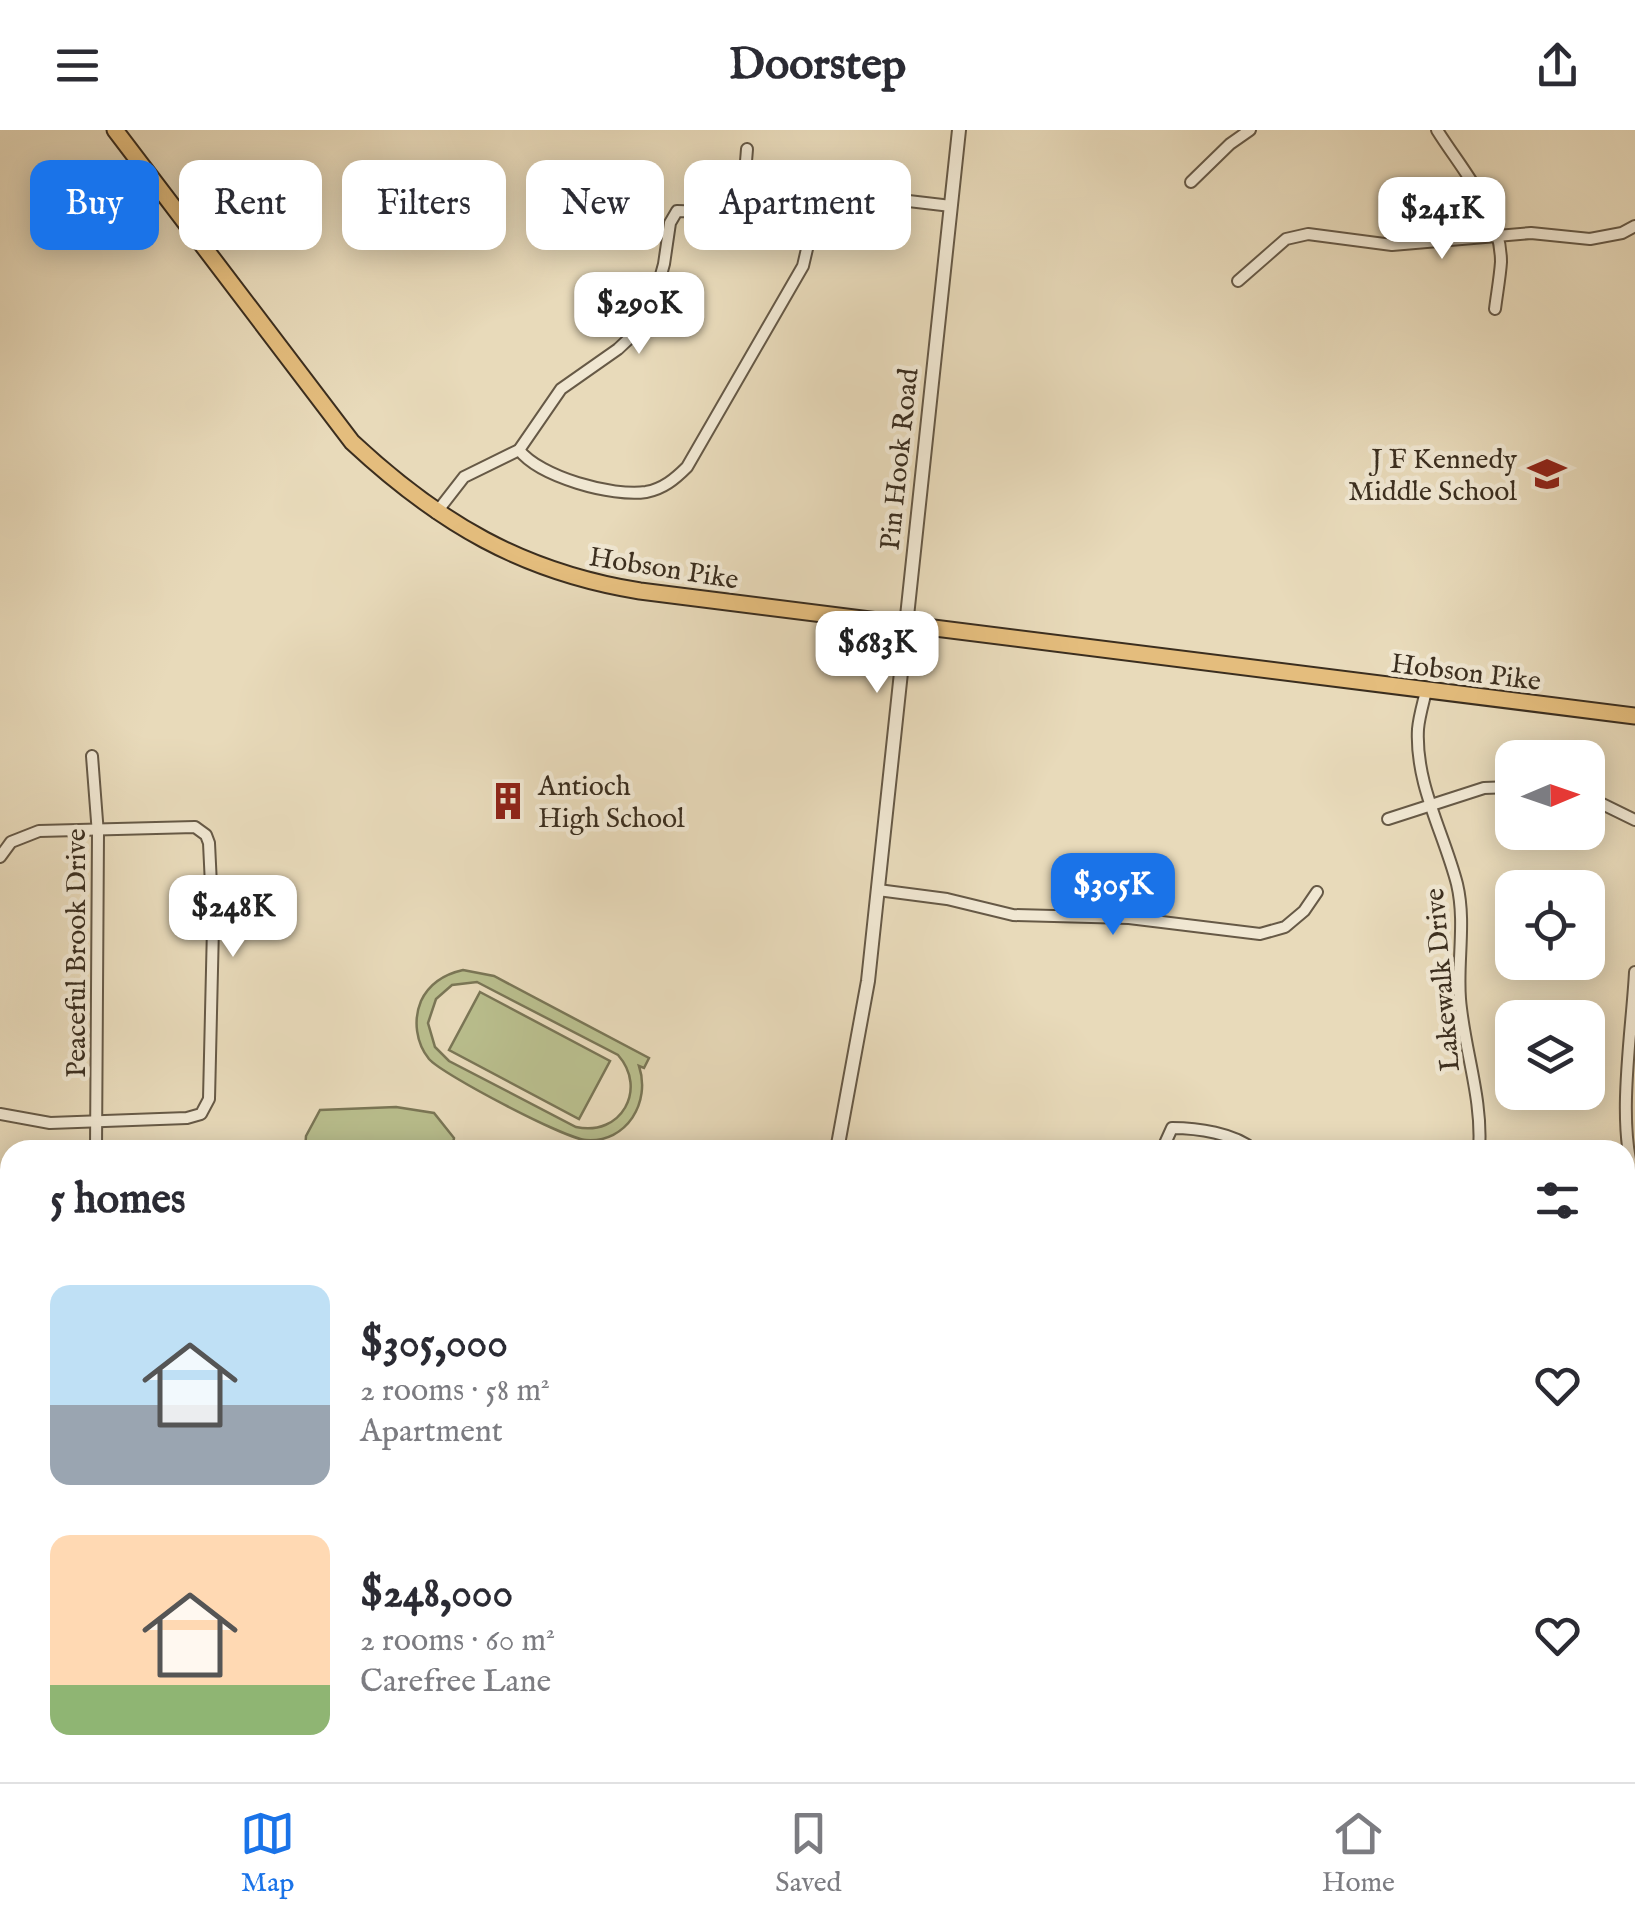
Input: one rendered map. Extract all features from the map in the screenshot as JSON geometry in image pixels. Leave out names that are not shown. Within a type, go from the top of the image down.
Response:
[{"type":"main road","name":"Hobson Pike","points":[[115,130],[352,442],[436,513],[516,557],[602,585],[1635,716]]},
{"type":"street","name":"Pin Hook Road","points":[[839,1140],[868,981],[959,130]]},
{"type":"street","points":[[1437,130],[1486,205],[1496,235],[1501,259],[1496,309]]},
{"type":"street","points":[[1191,182],[1245,132]]},
{"type":"street","points":[[745,160],[746,149]]},
{"type":"street","points":[[911,201],[951,206]]},
{"type":"street","points":[[436,513],[464,477],[519,450],[561,390],[618,349],[644,320],[659,286],[673,216],[684,210]]},
{"type":"street","points":[[1238,280],[1286,239],[1308,234],[1392,245],[1531,233],[1590,239],[1622,233],[1635,226]]},
{"type":"street","points":[[519,450],[543,468],[608,490],[648,492],[672,482],[687,468],[803,266],[807,250]]},
{"type":"street","name":"Lakewalk Drive","points":[[1426,692],[1418,729],[1422,779],[1458,887],[1460,992],[1481,1123],[1480,1140]]},
{"type":"street","name":"Peaceful Brook Drive","points":[[92,756],[98,831],[97,1140]]},
{"type":"street","points":[[1388,819],[1495,788]]},
{"type":"street","points":[[1605,805],[1635,820]]},
{"type":"street","points":[[0,857],[11,842],[40,831],[189,826],[203,831],[210,846],[213,940],[208,1099],[201,1114],[187,1118],[50,1123],[0,1114]]},
{"type":"street","points":[[878,890],[947,899],[1013,914],[1129,918],[1260,934],[1285,926],[1304,911],[1317,892]]},
{"type":"street","points":[[1628,1140],[1635,972]]},
{"type":"street","points":[[1167,1140],[1172,1128],[1190,1128],[1231,1140]]},
{"type":"green space","points":[[463,970],[494,976],[649,1058],[644,1068],[639,1066],[642,1093],[624,1127],[601,1139],[574,1137],[480,1091],[429,1059],[419,1039],[419,1008],[433,985]],"holes":[[[477,982],[618,1055],[630,1082],[625,1108],[606,1125],[576,1127],[449,1061],[435,1047],[428,1023],[436,999],[452,985]]]},
{"type":"green space","points":[[480,992],[610,1061],[579,1119],[449,1050]]},
{"type":"green space","points":[[396,1107],[434,1113],[454,1140],[306,1140],[320,1110]]},
{"type":"place","name":"J F Kennedy Middle School","points":[[1547,474]]},
{"type":"place","name":"Antioch High School","points":[[508,801]]}]
